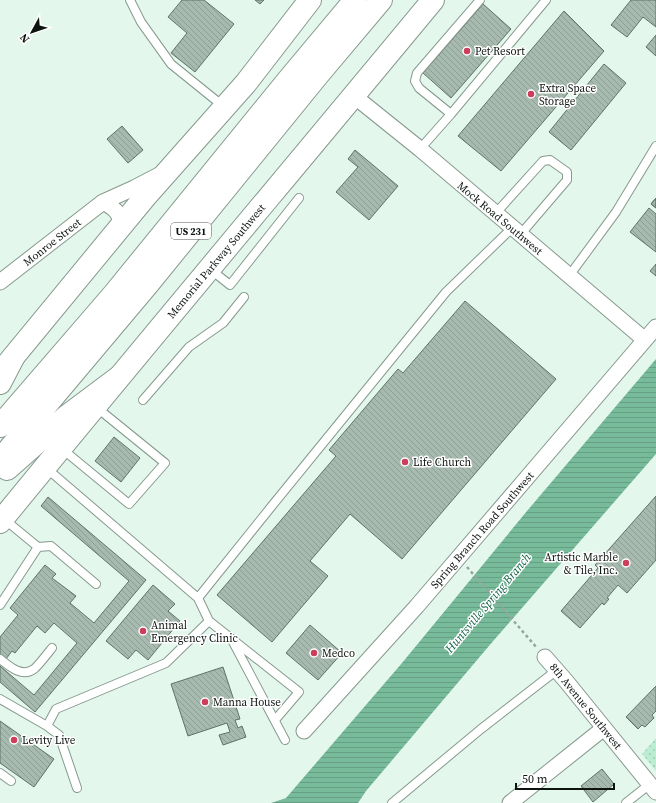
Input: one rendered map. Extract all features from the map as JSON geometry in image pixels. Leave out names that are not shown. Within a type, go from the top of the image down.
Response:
[{"type":"main road","points":[[0,383],[6,366],[145,197],[246,83],[310,0]]},
{"type":"main road","name":"US 231","points":[[0,426],[114,294],[355,0]]},
{"type":"main road","name":"US 231","points":[[0,460],[148,284],[316,76],[381,0]]},
{"type":"main road","name":"Memorial Parkway Southwest","points":[[2,520],[433,0]]},
{"type":"main road","points":[[0,475],[67,416],[119,377]]},
{"type":"street","name":"Mock Road Southwest","points":[[354,96],[420,149],[645,340]]},
{"type":"street","name":"Monroe Street","points":[[0,282],[103,202],[169,170]]},
{"type":"street","points":[[103,202],[117,211],[123,224]]},
{"type":"street","name":"Spring Branch Road Southwest","points":[[304,731],[417,606],[656,327]]},
{"type":"street","name":"8th Avenue Southwest","points":[[546,658],[653,788]]},
{"type":"street","points":[[510,803],[604,728]]},
{"type":"lane","points":[[130,0],[141,22],[171,64],[224,107]]},
{"type":"lane","points":[[451,114],[419,88],[415,81],[417,73],[480,0]]},
{"type":"lane","points":[[420,149],[546,0]]},
{"type":"lane","points":[[569,276],[616,212],[656,146]]},
{"type":"lane","points":[[198,598],[446,292],[516,232],[567,180],[567,172],[550,160],[543,161],[495,214]]},
{"type":"lane","points":[[209,269],[230,285],[298,198]]},
{"type":"lane","points":[[143,400],[189,347],[222,322],[244,297]]},
{"type":"lane","points":[[61,448],[129,504],[165,463],[95,406]]},
{"type":"lane","points":[[45,467],[198,598],[209,621],[299,692],[275,720]]},
{"type":"lane","points":[[2,520],[38,547],[51,546],[96,584]]},
{"type":"lane","points":[[0,605],[38,547]]},
{"type":"lane","points":[[47,726],[56,709],[166,663],[209,621]]},
{"type":"lane","points":[[232,640],[285,740]]},
{"type":"lane","points":[[0,659],[22,673],[33,670],[52,648]]},
{"type":"lane","points":[[392,803],[481,729],[557,670]]},
{"type":"lane","points":[[0,699],[58,734],[77,788]]},
{"type":"lane","points":[[0,773],[11,781]]},
{"type":"lane","points":[[626,803],[653,788]]},
{"type":"path","points":[[466,565],[546,658]]},
{"type":"shaded area","points":[[656,738],[656,771],[642,754]]},
{"type":"water","name":"Huntsville Spring Branch","points":[[656,359],[656,454],[494,640],[366,791],[358,803],[271,803],[286,798],[402,663],[527,511]]},
{"type":"building","points":[[182,0],[204,0],[234,24],[195,72],[171,53],[187,33],[168,17]]},
{"type":"building","points":[[255,0],[264,0],[260,4]]},
{"type":"building","points":[[631,0],[656,0],[656,27],[643,17],[627,37],[611,25]]},
{"type":"building","name":"Pet Resort","points":[[483,4],[511,29],[451,98],[423,73]]},
{"type":"building","name":"Extra Space Storage","points":[[564,11],[604,51],[501,171],[458,136]]},
{"type":"building","points":[[656,35],[656,56],[646,47]]},
{"type":"building","points":[[604,64],[626,83],[571,150],[549,132]]},
{"type":"building","points":[[122,126],[143,150],[128,163],[107,139]]},
{"type":"building","points":[[355,150],[398,186],[369,220],[336,192],[358,167],[348,159]]},
{"type":"building","points":[[656,198],[656,208],[651,204]]},
{"type":"building","points":[[656,198],[656,208],[651,204]]},
{"type":"building","points":[[649,208],[656,214],[656,252],[630,232]]},
{"type":"building","points":[[656,264],[656,276],[650,271]]},
{"type":"building","points":[[465,301],[556,379],[402,559],[350,514],[310,561],[328,576],[272,642],[217,595],[336,456],[329,450],[398,369],[403,373]]},
{"type":"building","points":[[114,437],[140,458],[121,482],[95,461]]},
{"type":"building","name":"Artistic Marble & Tile, Inc.","points":[[656,496],[656,560],[627,593],[618,585],[607,598],[609,599],[604,605],[602,603],[580,628],[561,611],[598,568],[595,565]]},
{"type":"building","points":[[48,497],[146,580],[35,712],[0,682],[0,666],[34,695],[77,643],[54,623],[45,633],[37,626],[15,653],[12,651],[6,659],[0,654],[0,637],[18,615],[10,608],[45,565],[56,574],[52,578],[76,596],[70,603],[94,623],[129,581],[41,506]]},
{"type":"building","name":"Animal Emergency Clinic","points":[[153,585],[175,604],[168,611],[180,621],[148,660],[136,650],[128,659],[106,641]]},
{"type":"building","name":"Medco","points":[[310,625],[342,653],[318,680],[286,653]]},
{"type":"building","name":"Manna House","points":[[223,667],[240,719],[235,720],[238,728],[242,726],[246,737],[223,745],[219,735],[230,732],[227,723],[188,736],[171,684]]},
{"type":"building","points":[[656,686],[656,711],[652,715],[654,718],[645,727],[642,725],[638,729],[626,717]]},
{"type":"building","name":"Levity Live","points":[[0,721],[54,759],[34,787],[0,763]]},
{"type":"building","points":[[602,769],[614,784],[593,802],[581,786]]},
{"type":"place","name":"Pet Resort","points":[[467,51]]},
{"type":"place","name":"Extra Space Storage","points":[[531,94]]},
{"type":"place","name":"Life Church","points":[[405,462]]},
{"type":"place","name":"Artistic Marble & Tile, Inc.","points":[[626,563]]},
{"type":"place","name":"Animal Emergency Clinic","points":[[143,631]]},
{"type":"place","name":"Medco","points":[[314,653]]},
{"type":"place","name":"Manna House","points":[[205,702]]},
{"type":"place","name":"Levity Live","points":[[14,740]]}]
